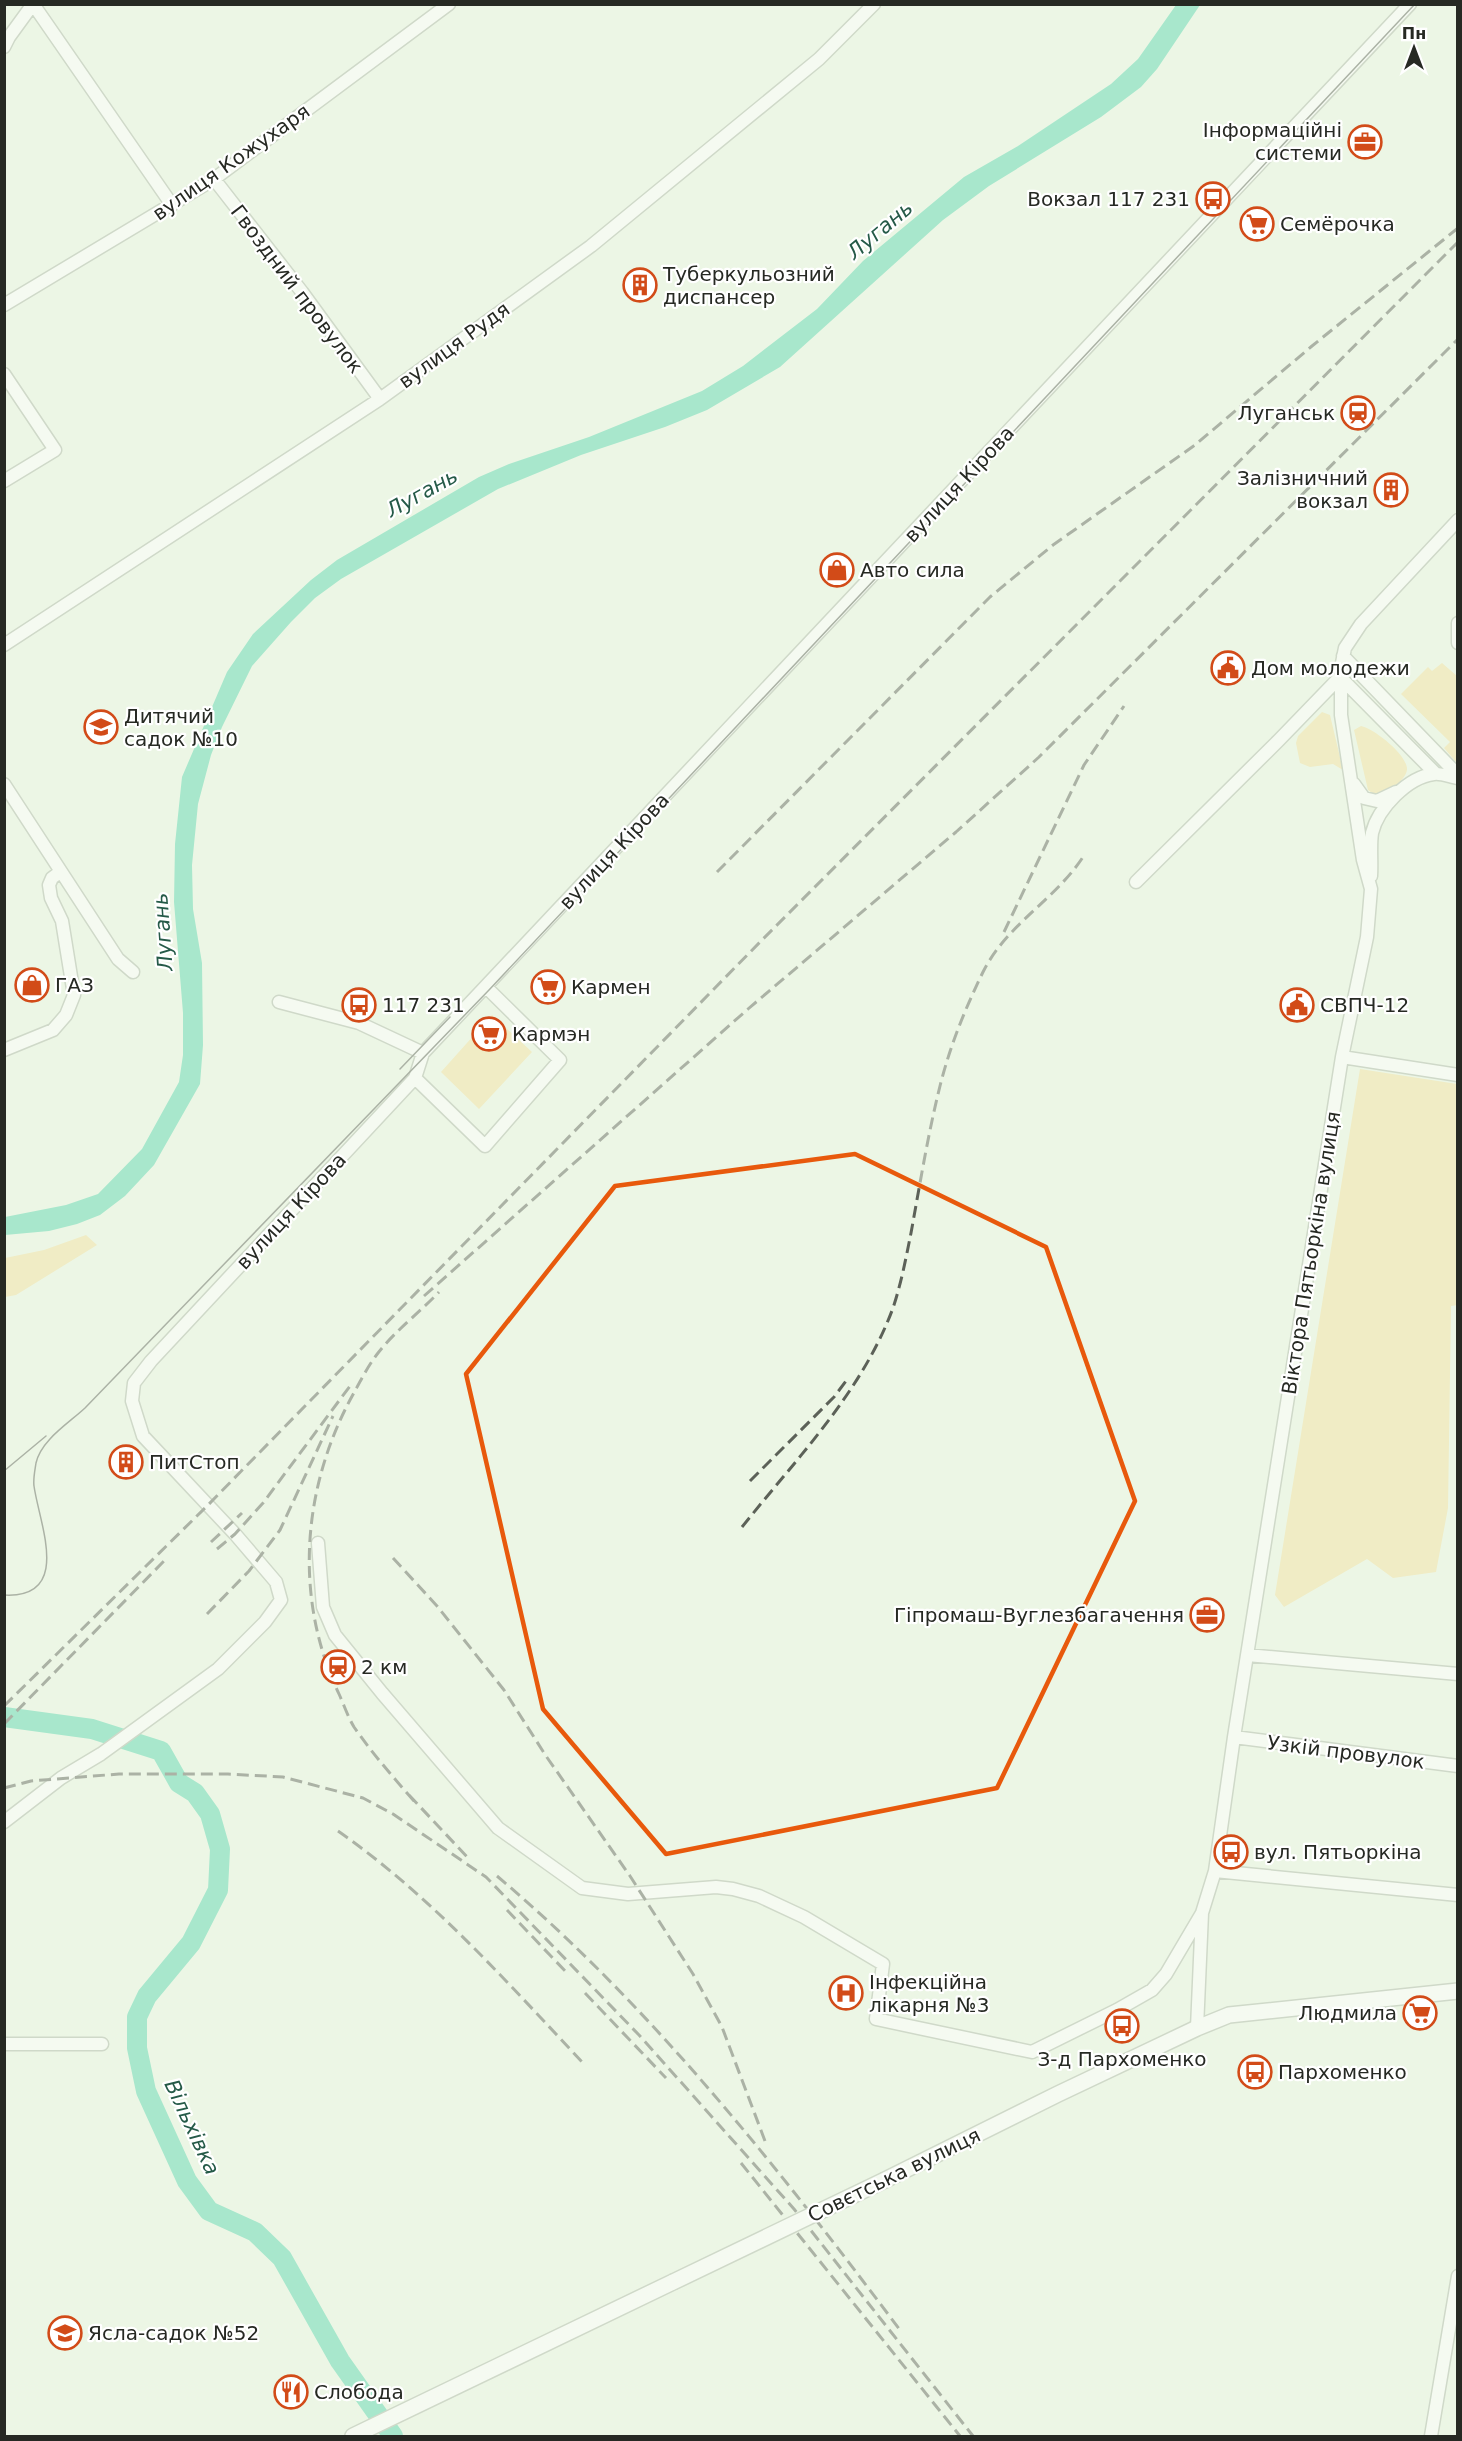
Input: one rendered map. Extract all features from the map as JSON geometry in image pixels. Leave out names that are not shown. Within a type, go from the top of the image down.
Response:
[{"type":"main road","name":"Совєтська вулиця","points":[[353,2436],[414,2409],[1197,2028],[1229,2015],[1458,1991]]},
{"type":"street","points":[[4,47],[33,4],[172,205]]},
{"type":"street","name":"вулиця Кожухаря","points":[[4,304],[214,179],[449,4]]},
{"type":"street","name":"вулиця Рудя","points":[[4,645],[380,399],[591,246],[819,59],[874,4]]},
{"type":"street","name":"вулиця Кірова","points":[[4,1822],[61,1778],[101,1754],[218,1669],[265,1622],[280,1600],[276,1582],[235,1534],[143,1436],[132,1401],[134,1383],[151,1361],[415,1078],[423,1053],[1410,4]]},
{"type":"street","name":"Гвоздний провулок","points":[[214,179],[302,292],[380,399]]},
{"type":"street","points":[[4,374],[55,450],[4,481]]},
{"type":"street","name":"Віктора Пятьоркіна вулиця","points":[[1197,2028],[1202,1912],[1215,1871],[1234,1737],[1342,1057],[1367,937],[1371,889],[1363,860],[1341,715],[1340,677],[1343,656],[1345,648],[1371,613],[1458,520]]},
{"type":"street","points":[[1458,623],[1458,643]]},
{"type":"street","points":[[1343,656],[1458,777]]},
{"type":"street","points":[[1136,882],[1279,741],[1340,677],[1435,773],[1458,777]]},
{"type":"street","points":[[1352,780],[1364,798],[1377,801],[1435,773]]},
{"type":"street","points":[[4,784],[118,959],[133,972]]},
{"type":"street","points":[[1371,889],[1372,833],[1380,815],[1399,791]]},
{"type":"street","points":[[4,1050],[53,1030],[66,1015],[74,995],[62,921],[51,898],[49,885],[52,878],[60,872]]},
{"type":"street","points":[[415,1078],[485,1146],[561,1060],[486,987]]},
{"type":"street","points":[[279,1002],[359,1023],[423,1053]]},
{"type":"street","points":[[1342,1057],[1458,1075]]},
{"type":"street","points":[[318,1544],[323,1607],[335,1635],[498,1828],[582,1888],[628,1894],[716,1887],[733,1889],[759,1896],[804,1917],[884,1964],[876,2019],[1032,2052],[1118,2010],[1152,1990],[1166,1974],[1202,1912]]},
{"type":"street","points":[[1247,1655],[1458,1674]]},
{"type":"street","name":"Узкій провулок","points":[[1234,1737],[1458,1766]]},
{"type":"street","points":[[1215,1871],[1458,1895]]},
{"type":"street","points":[[4,2044],[102,2044]]},
{"type":"street","points":[[1431,2436],[1454,2324],[1458,2276]]},
{"type":"highlighted area","points":[[855,1154],[1046,1247],[1135,1501],[997,1788],[666,1854],[543,1709],[466,1374],[615,1186]]},
{"type":"shaded area","points":[[1176,5],[1200,5],[1157,69],[1141,87],[1101,117],[989,186],[943,220],[780,367],[707,410],[665,427],[581,455],[498,489],[341,579],[315,598],[291,622],[252,666],[211,755],[198,804],[192,865],[193,909],[202,963],[203,1045],[200,1084],[154,1165],[125,1196],[100,1215],[77,1224],[49,1231],[5,1235],[5,1217],[66,1205],[98,1194],[142,1149],[179,1082],[183,1055],[183,1013],[174,902],[175,844],[182,777],[227,672],[253,634],[311,580],[337,560],[479,477],[509,464],[589,437],[702,391],[743,366],[817,309],[863,261],[964,177],[1018,146],[1111,84],[1138,59]]},
{"type":"shaded area","points":[[1442,663],[1457,676],[1457,763],[1444,748],[1450,742],[1401,694],[1428,667],[1432,671]]},
{"type":"shaded area","points":[[1322,712],[1330,715],[1343,770],[1333,764],[1310,767],[1300,763],[1296,743],[1298,736]]},
{"type":"shaded area","points":[[1361,726],[1389,743],[1406,763],[1406,773],[1401,781],[1381,794],[1374,794],[1368,790],[1354,730]]},
{"type":"shaded area","points":[[492,1015],[532,1052],[479,1109],[441,1072]]},
{"type":"shaded area","points":[[1360,1069],[1457,1084],[1458,1305],[1451,1306],[1448,1508],[1436,1572],[1393,1578],[1367,1559],[1284,1607],[1275,1595]]},
{"type":"shaded area","points":[[86,1235],[97,1245],[16,1295],[5,1297],[5,1258],[44,1250]]},
{"type":"waterway","name":"Вільхівка","points":[[4,1717],[92,1729],[161,1751],[179,1783],[195,1793],[210,1814],[220,1849],[218,1890],[191,1943],[147,1996],[137,2017],[137,2048],[146,2091],[187,2181],[209,2211],[255,2232],[282,2258],[340,2361],[393,2436]]},
{"type":"tram line","points":[[4,1595],[25,1593],[38,1585],[45,1572],[47,1556],[45,1538],[34,1480],[36,1463],[49,1439],[85,1408],[489,990],[1415,4]]},
{"type":"tram line","points":[[400,1069],[450,1017]]},
{"type":"tram line","points":[[4,1471],[46,1436]]},
{"type":"railway","points":[[717,872],[990,597],[1053,545],[1195,445],[1312,346],[1458,228]]},
{"type":"railway","points":[[4,1706],[208,1505],[761,941],[1458,242]]},
{"type":"railway","points":[[424,1296],[748,1009],[956,832],[1039,757],[1458,339]]},
{"type":"railway","points":[[1004,932],[1084,765],[1124,706]]},
{"type":"railway","points":[[742,1527],[806,1450],[846,1396],[880,1339],[898,1290],[940,1086],[964,1014],[993,955],[1018,926],[1059,887],[1083,857]]},
{"type":"railway","points":[[414,1801],[375,1756],[354,1727],[339,1694],[325,1658],[315,1621],[310,1583],[310,1546],[314,1508],[322,1471],[334,1435],[350,1400],[378,1353],[439,1292]]},
{"type":"railway","points":[[750,1481],[834,1397],[849,1377]]},
{"type":"railway","points":[[217,1549],[235,1534],[263,1503],[353,1382]]},
{"type":"railway","points":[[207,1614],[249,1571],[280,1530],[333,1416]]},
{"type":"railway","points":[[211,1542],[242,1513]]},
{"type":"railway","points":[[393,1558],[437,1606],[504,1690],[546,1756],[630,1876],[693,1974],[722,2027],[765,2141]]},
{"type":"railway","points":[[4,1724],[164,1561]]},
{"type":"railway","points":[[4,1788],[31,1781],[119,1774],[228,1774],[283,1777],[363,1798],[393,1814],[486,1877],[639,2035],[794,2209],[973,2436]]},
{"type":"railway","points":[[409,1795],[470,1860]]},
{"type":"railway","points":[[338,1831],[372,1856],[436,1911],[584,2064]]},
{"type":"railway","points":[[497,1876],[554,1927],[661,2035],[760,2150],[900,2330]]},
{"type":"railway","points":[[507,1910],[567,1973]]},
{"type":"railway","points":[[585,1993],[666,2078]]},
{"type":"railway","points":[[741,2163],[960,2436]]},
{"type":"place","name":"Інформаційні системи","points":[[1365,142]]},
{"type":"place","name":"Вокзал 117 231","points":[[1213,199]]},
{"type":"place","name":"Семёрочка","points":[[1257,224]]},
{"type":"place","name":"Туберкульозний диспансер","points":[[640,285]]},
{"type":"place","name":"Луганськ","points":[[1358,413]]},
{"type":"place","name":"Залізничний вокзал","points":[[1391,490]]},
{"type":"place","name":"Авто сила","points":[[837,570]]},
{"type":"place","name":"Дом молодежи","points":[[1228,668]]},
{"type":"place","name":"Дитячий садок №10","points":[[101,727]]},
{"type":"place","name":"ГАЗ","points":[[32,985]]},
{"type":"place","name":"Кармен","points":[[548,987]]},
{"type":"place","name":"117 231","points":[[359,1005]]},
{"type":"place","name":"СВПЧ-12","points":[[1297,1005]]},
{"type":"place","name":"Кармэн","points":[[489,1034]]},
{"type":"place","name":"ПитСтоп","points":[[126,1462]]},
{"type":"place","name":"Гіпромаш-Вуглезбагачення","points":[[1207,1615]]},
{"type":"place","name":"2 км","points":[[338,1667]]},
{"type":"place","name":"вул. Пятьоркіна","points":[[1231,1852]]},
{"type":"place","name":"Інфекційна лікарня №3","points":[[846,1993]]},
{"type":"place","name":"Людмила","points":[[1420,2013]]},
{"type":"place","name":"З-д Пархоменко","points":[[1122,2026]]},
{"type":"place","name":"Пархоменко","points":[[1255,2072]]},
{"type":"place","name":"Ясла-садок №52","points":[[65,2333]]},
{"type":"place","name":"Слобода","points":[[291,2392]]},
{"type":"water label","name":"Лугань","points":[[880,230]]},
{"type":"water label","name":"Лугань","points":[[422,493]]},
{"type":"water label","name":"Лугань","points":[[163,932]]}]
